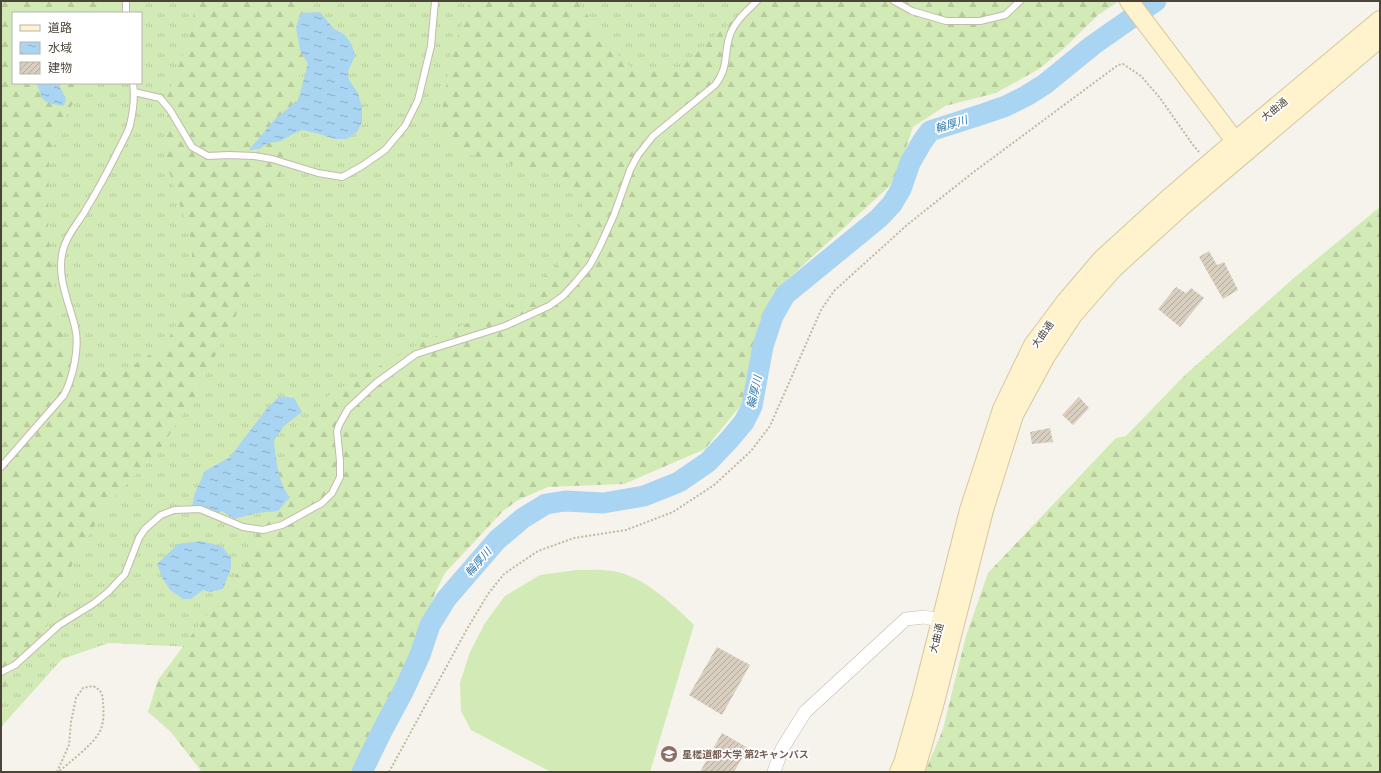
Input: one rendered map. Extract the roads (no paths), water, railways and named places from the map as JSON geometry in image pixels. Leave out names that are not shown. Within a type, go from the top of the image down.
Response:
[{"type":"main road","points":[[1129,1],[1240,147]]},
{"type":"main road","name":"大曲通","points":[[899,772],[903,763],[922,696],[948,621],[1014,415],[1046,356],[1073,315],[1113,269],[1180,208],[1240,147],[1380,20]]},
{"type":"main road","name":"大曲通","points":[[915,772],[935,702],[948,621],[969,510],[1002,409],[1033,345],[1066,301],[1101,260],[1210,162],[1240,147],[1318,92],[1380,38]]},
{"type":"street","points":[[774,772],[782,749],[805,712],[906,619],[924,617],[948,621]]},
{"type":"lane","points":[[126,1],[126,12]]},
{"type":"lane","points":[[134,92],[160,98],[170,110],[192,147],[208,156],[254,156],[272,159],[318,173],[342,177],[362,166],[385,150],[405,126],[418,100],[430,46],[435,1]]},
{"type":"lane","points":[[1,672],[15,665],[59,625],[93,604],[108,592],[125,574],[138,538],[145,529],[161,516],[174,510],[200,509],[243,527],[263,530],[297,517],[322,503],[332,493],[340,477],[337,432],[339,424],[348,409],[376,383],[416,354],[506,326],[549,306],[563,296],[590,265],[614,215],[630,170],[638,155],[653,136],[715,85],[722,76],[731,33],[736,22],[757,1]]},
{"type":"lane","points":[[894,1],[912,11],[946,22],[980,21],[1005,15],[1020,1]]},
{"type":"lane","points":[[1,467],[64,395],[70,382],[76,350],[76,329],[63,286],[61,271],[63,252],[68,236],[80,220],[103,181],[130,126],[134,92],[133,84]]},
{"type":"water","points":[[320,12],[333,28],[345,35],[352,45],[355,56],[348,71],[349,80],[358,93],[362,108],[362,122],[357,132],[346,139],[335,139],[302,130],[281,141],[268,143],[259,149],[249,150],[275,119],[298,100],[308,64],[300,50],[296,27],[301,13]]},
{"type":"water","points":[[36,84],[60,84],[60,88],[66,98],[64,106],[52,104],[44,100]]},
{"type":"water","points":[[280,396],[294,398],[302,412],[284,426],[274,441],[280,478],[286,492],[290,497],[278,511],[257,513],[234,519],[222,511],[212,517],[201,513],[192,506],[195,493],[205,471],[230,457],[268,407]]},
{"type":"water","points":[[200,541],[222,546],[231,558],[231,568],[223,589],[209,592],[203,590],[191,599],[183,599],[170,590],[163,579],[157,564],[178,544]]},
{"type":"waterway","name":"輪厚川","points":[[362,772],[404,690],[420,655],[430,625],[446,599],[497,540],[523,518],[546,504],[565,501],[603,503],[644,496],[679,482],[708,462],[744,422],[752,406],[763,346],[773,316],[785,295],[879,218],[892,204],[901,189],[910,163],[930,131],[1006,106],[1026,96],[1045,84],[1093,45],[1156,1]]},
{"type":"place","name":"星槎道都大学 第2キャンパス","points":[[669,754]]}]
